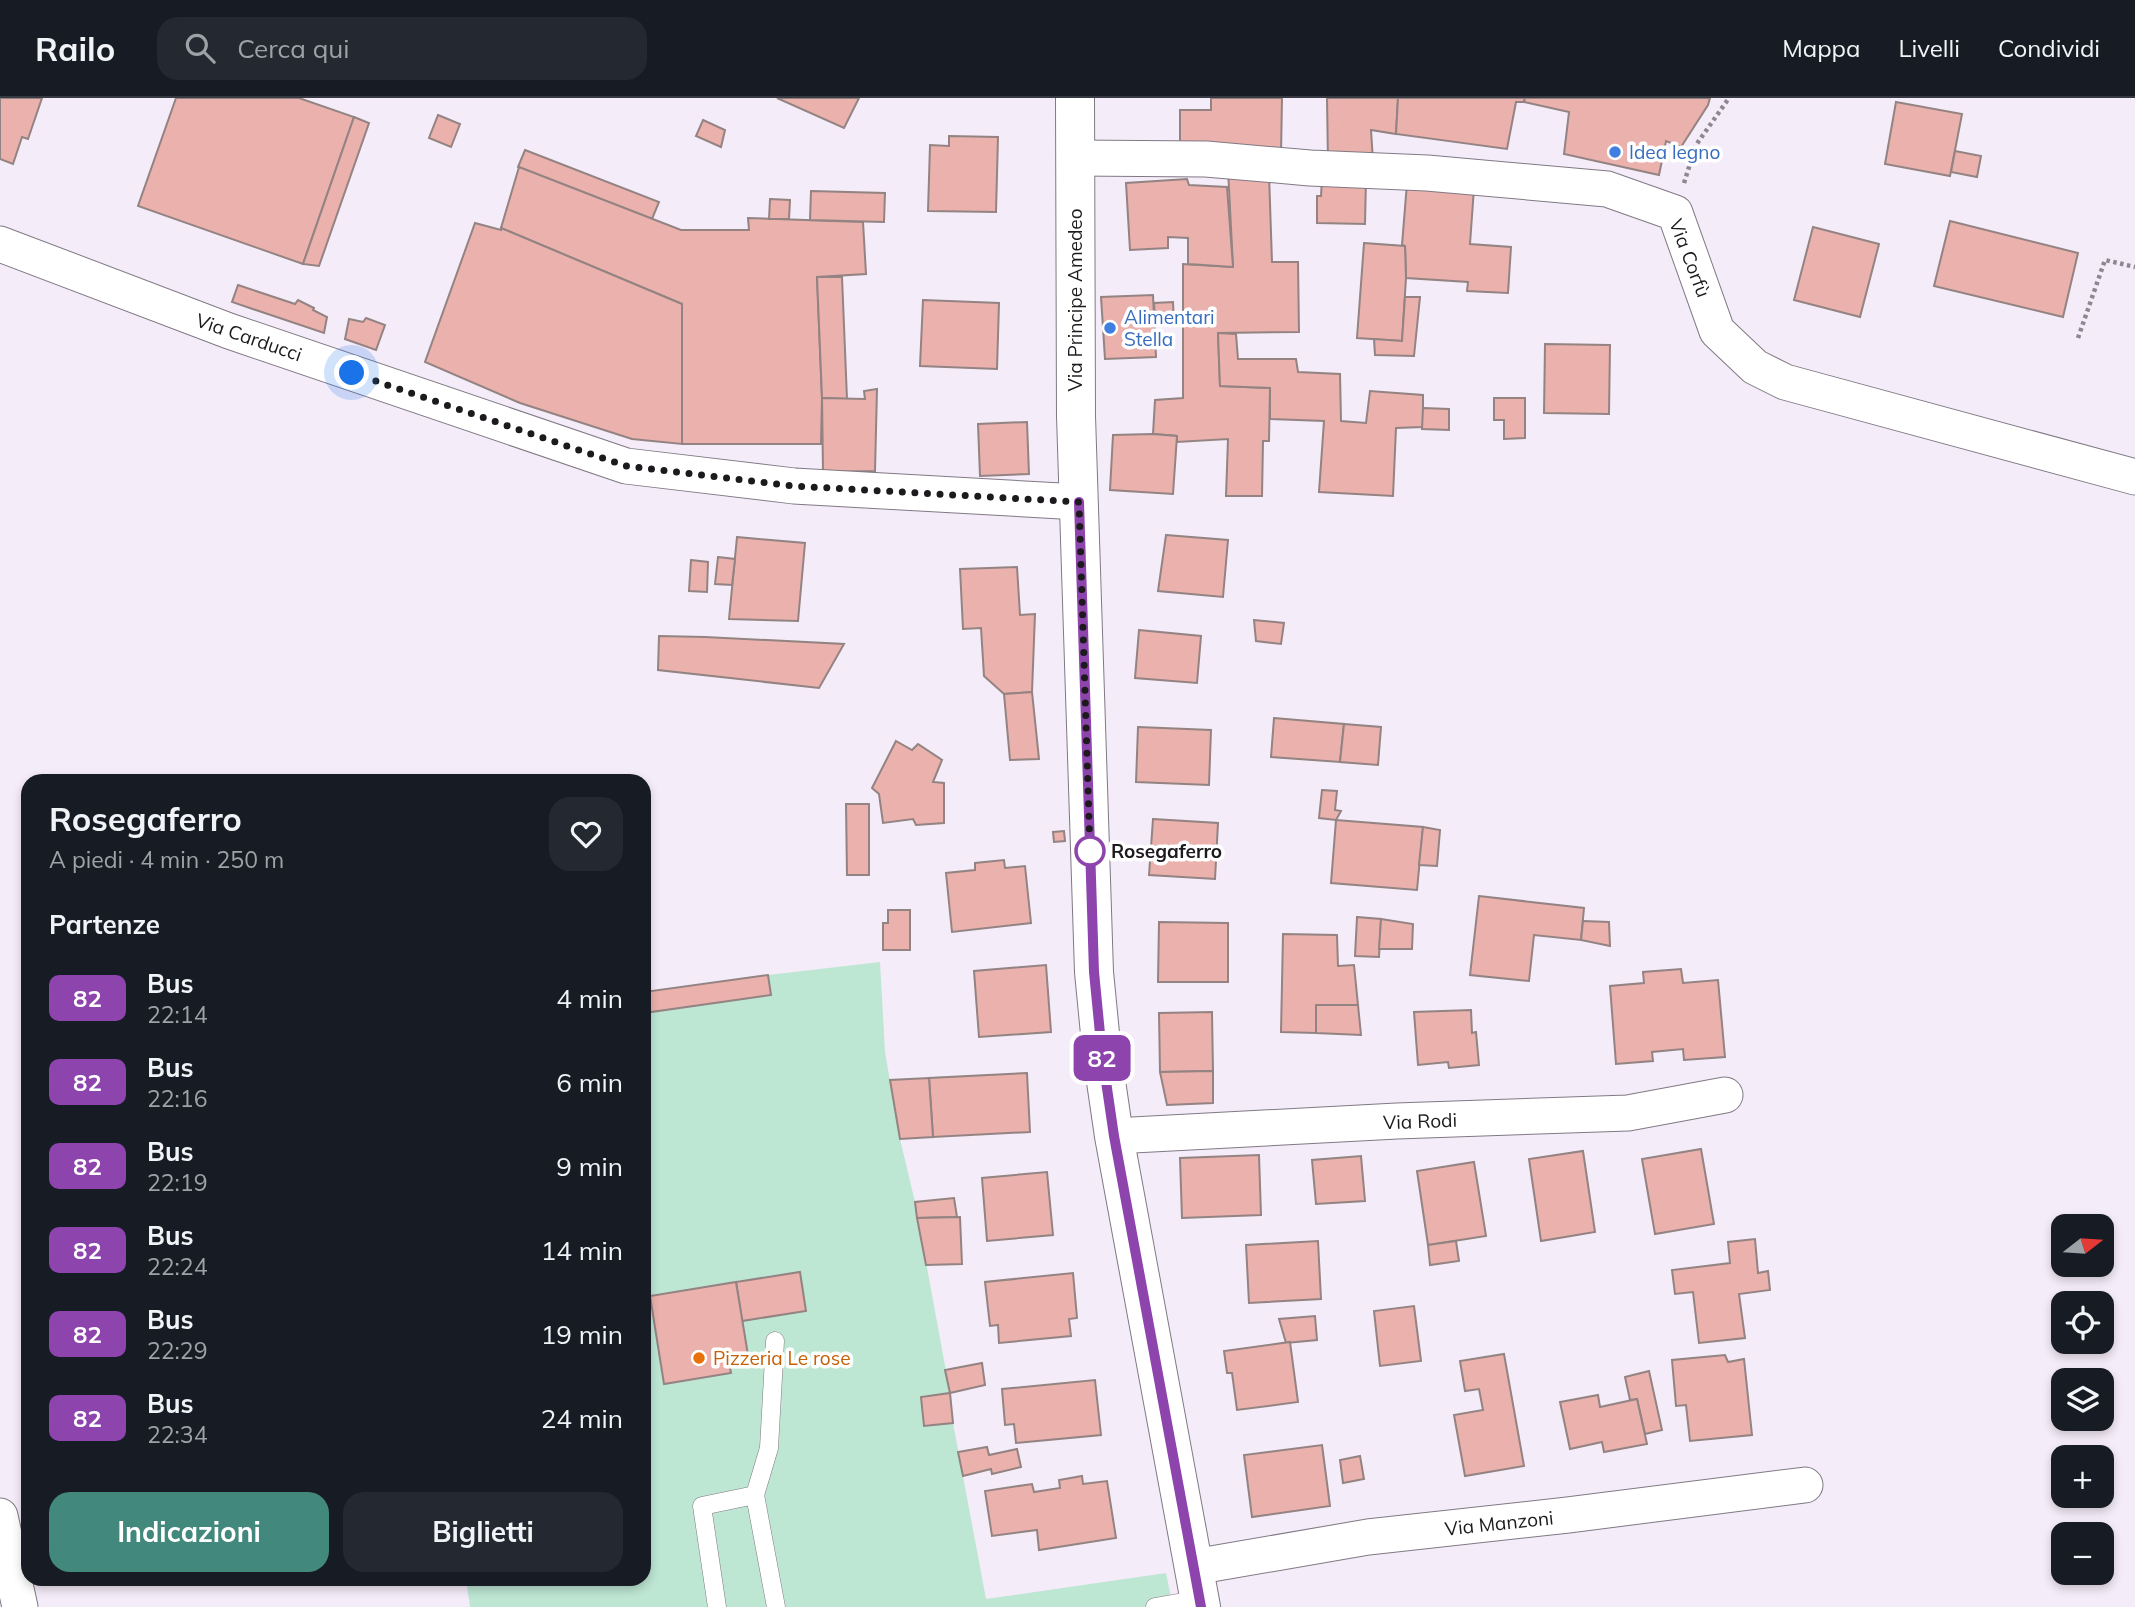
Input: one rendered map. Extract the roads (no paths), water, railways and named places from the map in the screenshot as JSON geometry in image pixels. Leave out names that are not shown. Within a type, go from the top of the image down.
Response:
[{"type":"street","name":"Via Principe Amedeo","points":[[1075,98],[1076,403],[1094,972],[1114,1136],[1198,1591]]},
{"type":"street","name":"Via Corfù","points":[[1075,158],[1206,159],[1310,168],[1427,173],[1607,189],[1675,213],[1717,331],[1755,367],[1785,383],[2135,477]]},
{"type":"street","name":"Via Carducci","points":[[0,244],[229,331],[626,466],[794,486],[1079,502]]},
{"type":"street","name":"Via Rodi","points":[[1114,1136],[1628,1113],[1725,1095]]},
{"type":"street","name":"Via Manzoni","points":[[1198,1591],[1368,1537],[1805,1485]]},
{"type":"street","points":[[0,1516],[20,1607]]},
{"type":"lane","points":[[775,1341],[769,1448],[755,1495],[776,1607]]},
{"type":"lane","points":[[717,1607],[702,1506],[755,1495]]},
{"type":"lane","points":[[1155,1607],[1198,1591]]},
{"type":"place","name":"Idea legno","points":[[1615,152]]},
{"type":"place","name":"Alimentari Stella","points":[[1110,328]]},
{"type":"place","name":"Rosegaferro","points":[[1090,851]]},
{"type":"place","name":"Pizzeria Le rose","points":[[699,1358]]}]
